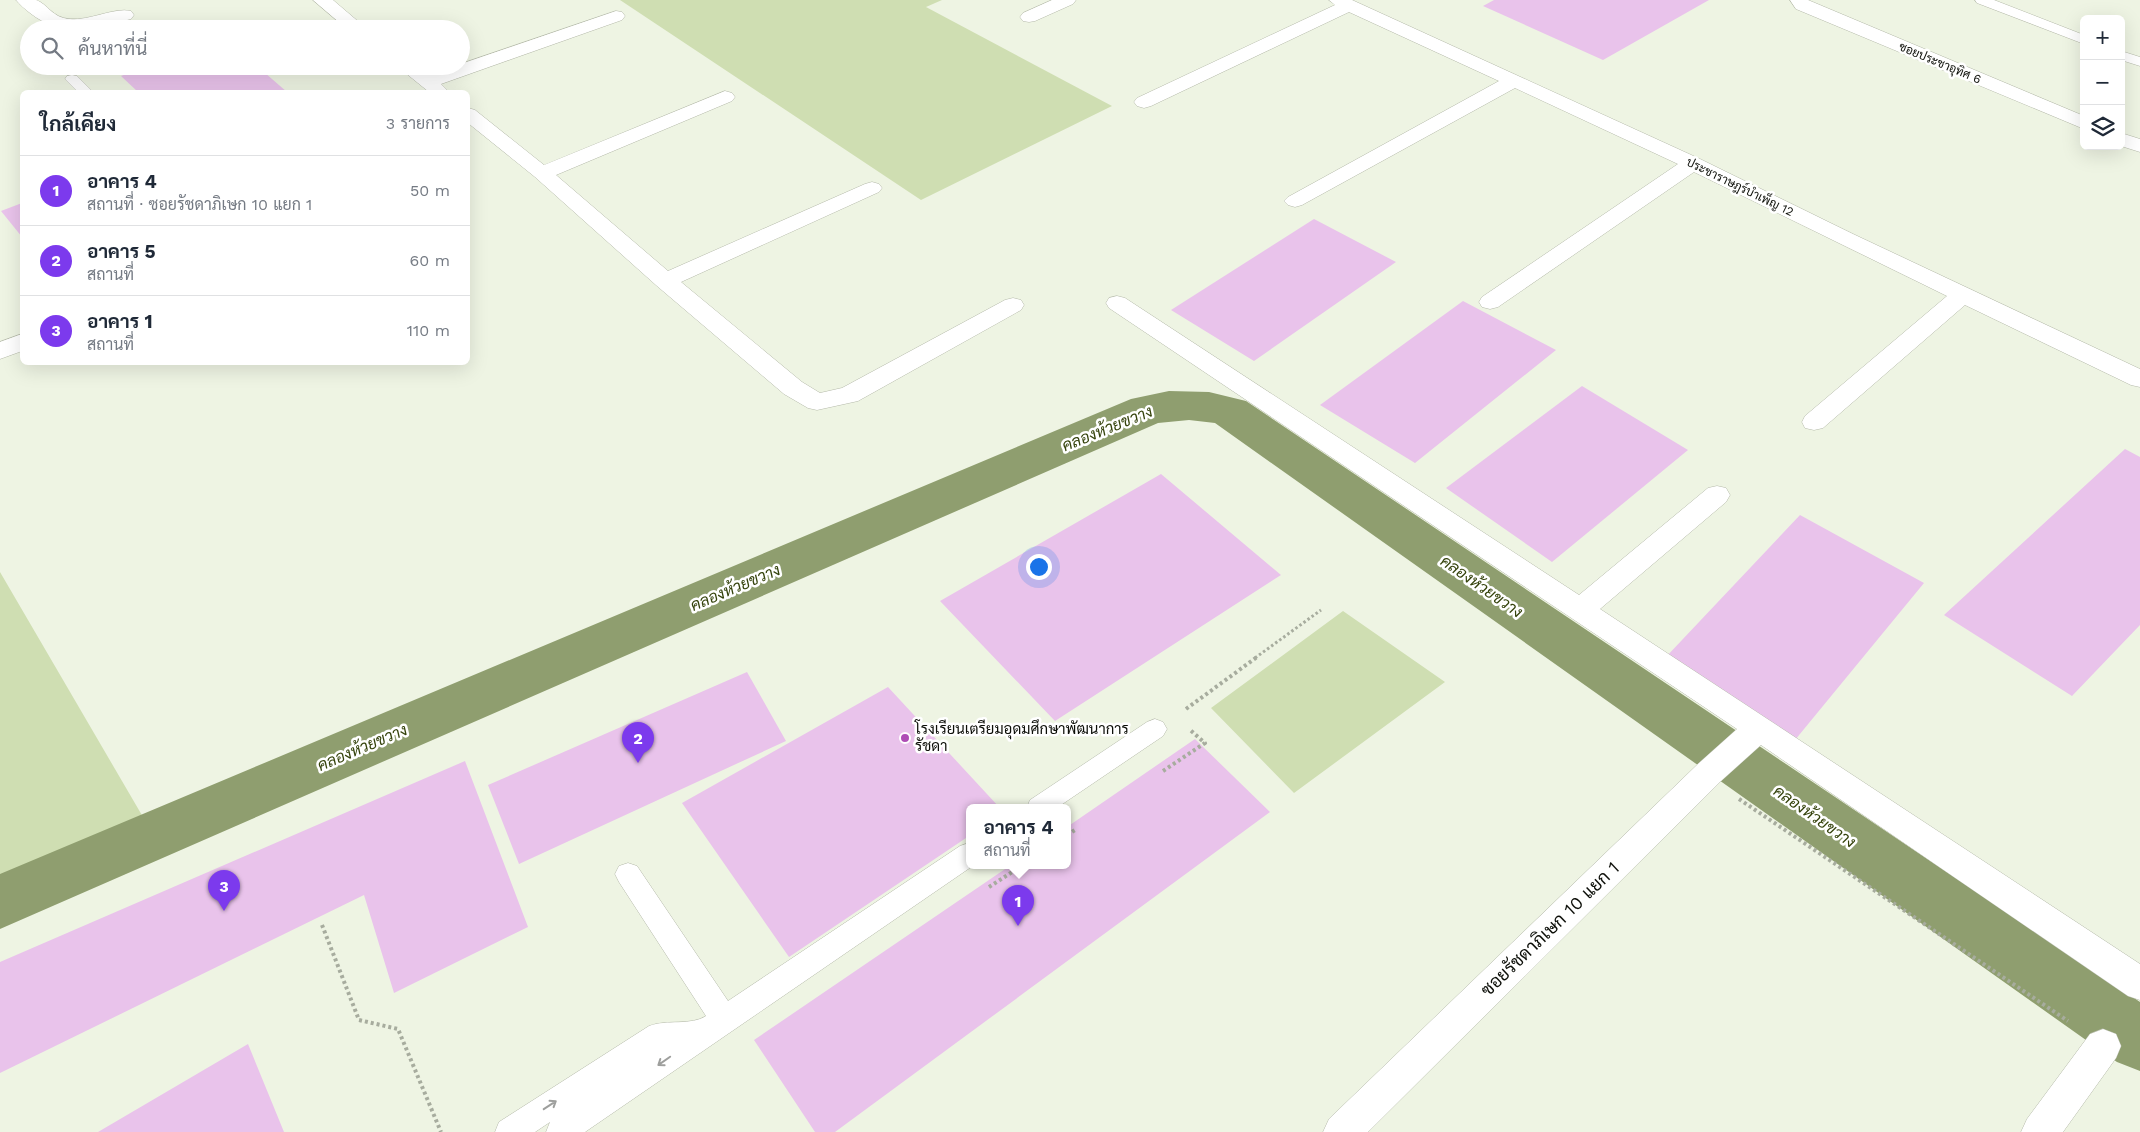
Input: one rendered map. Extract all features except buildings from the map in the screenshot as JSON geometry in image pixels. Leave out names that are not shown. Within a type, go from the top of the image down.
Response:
[{"type":"street","points":[[25,0],[52,20]]},
{"type":"street","points":[[326,3],[347,0]]},
{"type":"street","points":[[1029,16],[1067,0]]},
{"type":"street","name":"ซอยประชาอุทิศ 6","points":[[1799,0],[1802,5],[2080,121]]},
{"type":"street","points":[[326,3],[347,20]]},
{"type":"street","points":[[1144,102],[1344,3]]},
{"type":"street","name":"ประชาราษฎร์บำเพ็ญ 12","points":[[1344,3],[1693,163],[1845,238],[2140,378]]},
{"type":"street","points":[[103,20],[125,15]]},
{"type":"street","points":[[470,73],[616,16]]},
{"type":"street","points":[[417,75],[433,88],[466,75]]},
{"type":"street","points":[[1295,201],[1514,81]]},
{"type":"street","points":[[542,173],[725,97]]},
{"type":"street","points":[[470,116],[542,173],[665,281],[793,388],[817,402],[849,395],[1014,305]]},
{"type":"street","points":[[2125,140],[2140,146]]},
{"type":"street","points":[[1490,302],[1693,163]]},
{"type":"street","points":[[665,281],[872,188]]},
{"type":"street","points":[[1814,422],[1964,294]]},
{"type":"street","points":[[1118,303],[1581,609],[1756,731],[2140,984]]},
{"type":"street","points":[[0,351],[20,343]]},
{"type":"street","points":[[1581,609],[1716,495]]},
{"type":"street","name":"ซอยรัชดาภิเษก 10 แยก 1","points":[[1342,1132],[1708,774],[1756,731]]},
{"type":"street","points":[[2040,1132],[2103,1046]]},
{"type":"lane","points":[[1982,0],[2080,38]]},
{"type":"lane","points":[[2125,56],[2140,62]]},
{"type":"lane","points":[[72,79],[84,90]]},
{"type":"lane","points":[[1044,804],[1155,730]]},
{"type":"lane","points":[[560,1132],[966,856]]},
{"type":"lane","points":[[628,874],[714,1026]]},
{"type":"lane","points":[[509,1132],[659,1035],[714,1026]]},
{"type":"path","points":[[1183,711],[1321,610]]},
{"type":"path","points":[[1708,774],[2103,1046]]},
{"type":"path","points":[[322,924],[359,1020],[398,1029],[441,1132]]},
{"type":"green space","points":[[620,0],[942,0],[926,7],[1112,106],[921,200]]},
{"type":"green space","points":[[0,572],[143,817],[0,881]]},
{"type":"green space","points":[[1343,611],[1445,682],[1294,793],[1211,708]]},
{"type":"waterway","name":"คลองห้วยขวาง","points":[[0,902],[1147,410],[1189,405],[1230,412],[2140,1040]]},
{"type":"place","name":"โรงเรียนเตรียมอุดมศึกษาพัฒนาการ รัชดา","points":[[905,738]]},
{"type":"place","name":"อาคาร 5","points":[[638,763]]},
{"type":"place","name":"อาคาร 1","points":[[224,911]]},
{"type":"place","name":"อาคาร 4","points":[[1018,926]]}]
